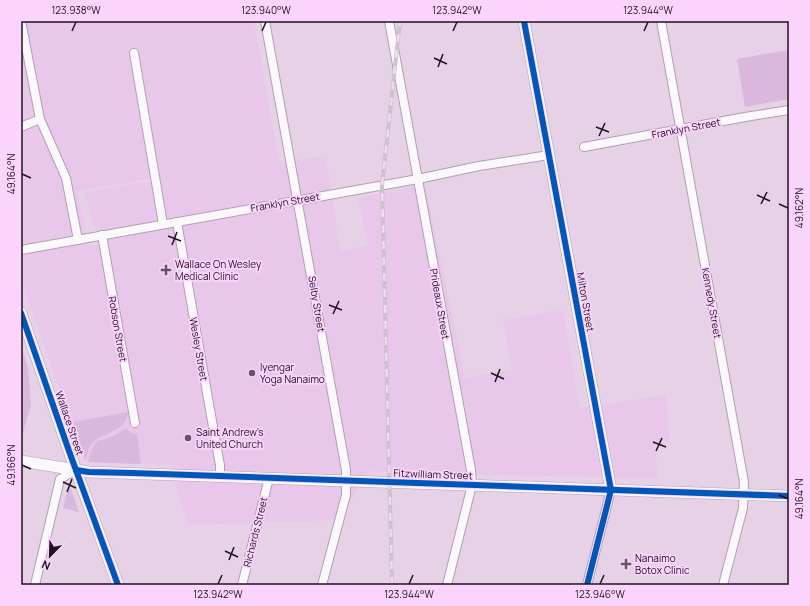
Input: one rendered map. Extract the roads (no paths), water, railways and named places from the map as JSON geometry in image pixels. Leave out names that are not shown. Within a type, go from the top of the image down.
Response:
[{"type":"street","points":[[21,21],[40,119],[66,178],[78,240]]},
{"type":"street","name":"Selby Street","points":[[265,21],[337,417],[347,481],[346,494],[322,585]]},
{"type":"street","name":"Prideaux Street","points":[[389,21],[471,470],[472,485],[447,585]]},
{"type":"street","name":"Milton Street","points":[[524,21],[610,490],[587,585]]},
{"type":"street","name":"Kennedy Street","points":[[661,21],[744,482],[742,508],[723,585]]},
{"type":"street","points":[[134,53],[163,224]]},
{"type":"street","name":"Franklyn Street","points":[[584,147],[789,110]]},
{"type":"street","points":[[21,127],[40,119]]},
{"type":"street","name":"Franklyn Street","points":[[21,250],[418,179],[479,166],[549,155]]},
{"type":"street","name":"Wesley Street","points":[[177,222],[220,465],[220,476]]},
{"type":"street","name":"Robson Street","points":[[102,236],[135,423]]},
{"type":"street","name":"Wallace Street","points":[[21,313],[118,585]]},
{"type":"street","name":"Fitzwilliam Street","points":[[21,461],[89,472],[789,496]]},
{"type":"street","points":[[34,585],[60,479],[76,470]]},
{"type":"street","name":"Richards Street","points":[[242,585],[269,478]]},
{"type":"railway","points":[[392,585],[382,185],[400,21]]},
{"type":"place","name":"Wallace On Wesley Medical Clinic","points":[[166,270]]},
{"type":"place","name":"Iyengar Yoga Nanaimo","points":[[252,373]]},
{"type":"place","name":"Saint Andrew's United Church","points":[[188,438]]},
{"type":"place","name":"Nanaimo Botox Clinic","points":[[626,564]]}]
